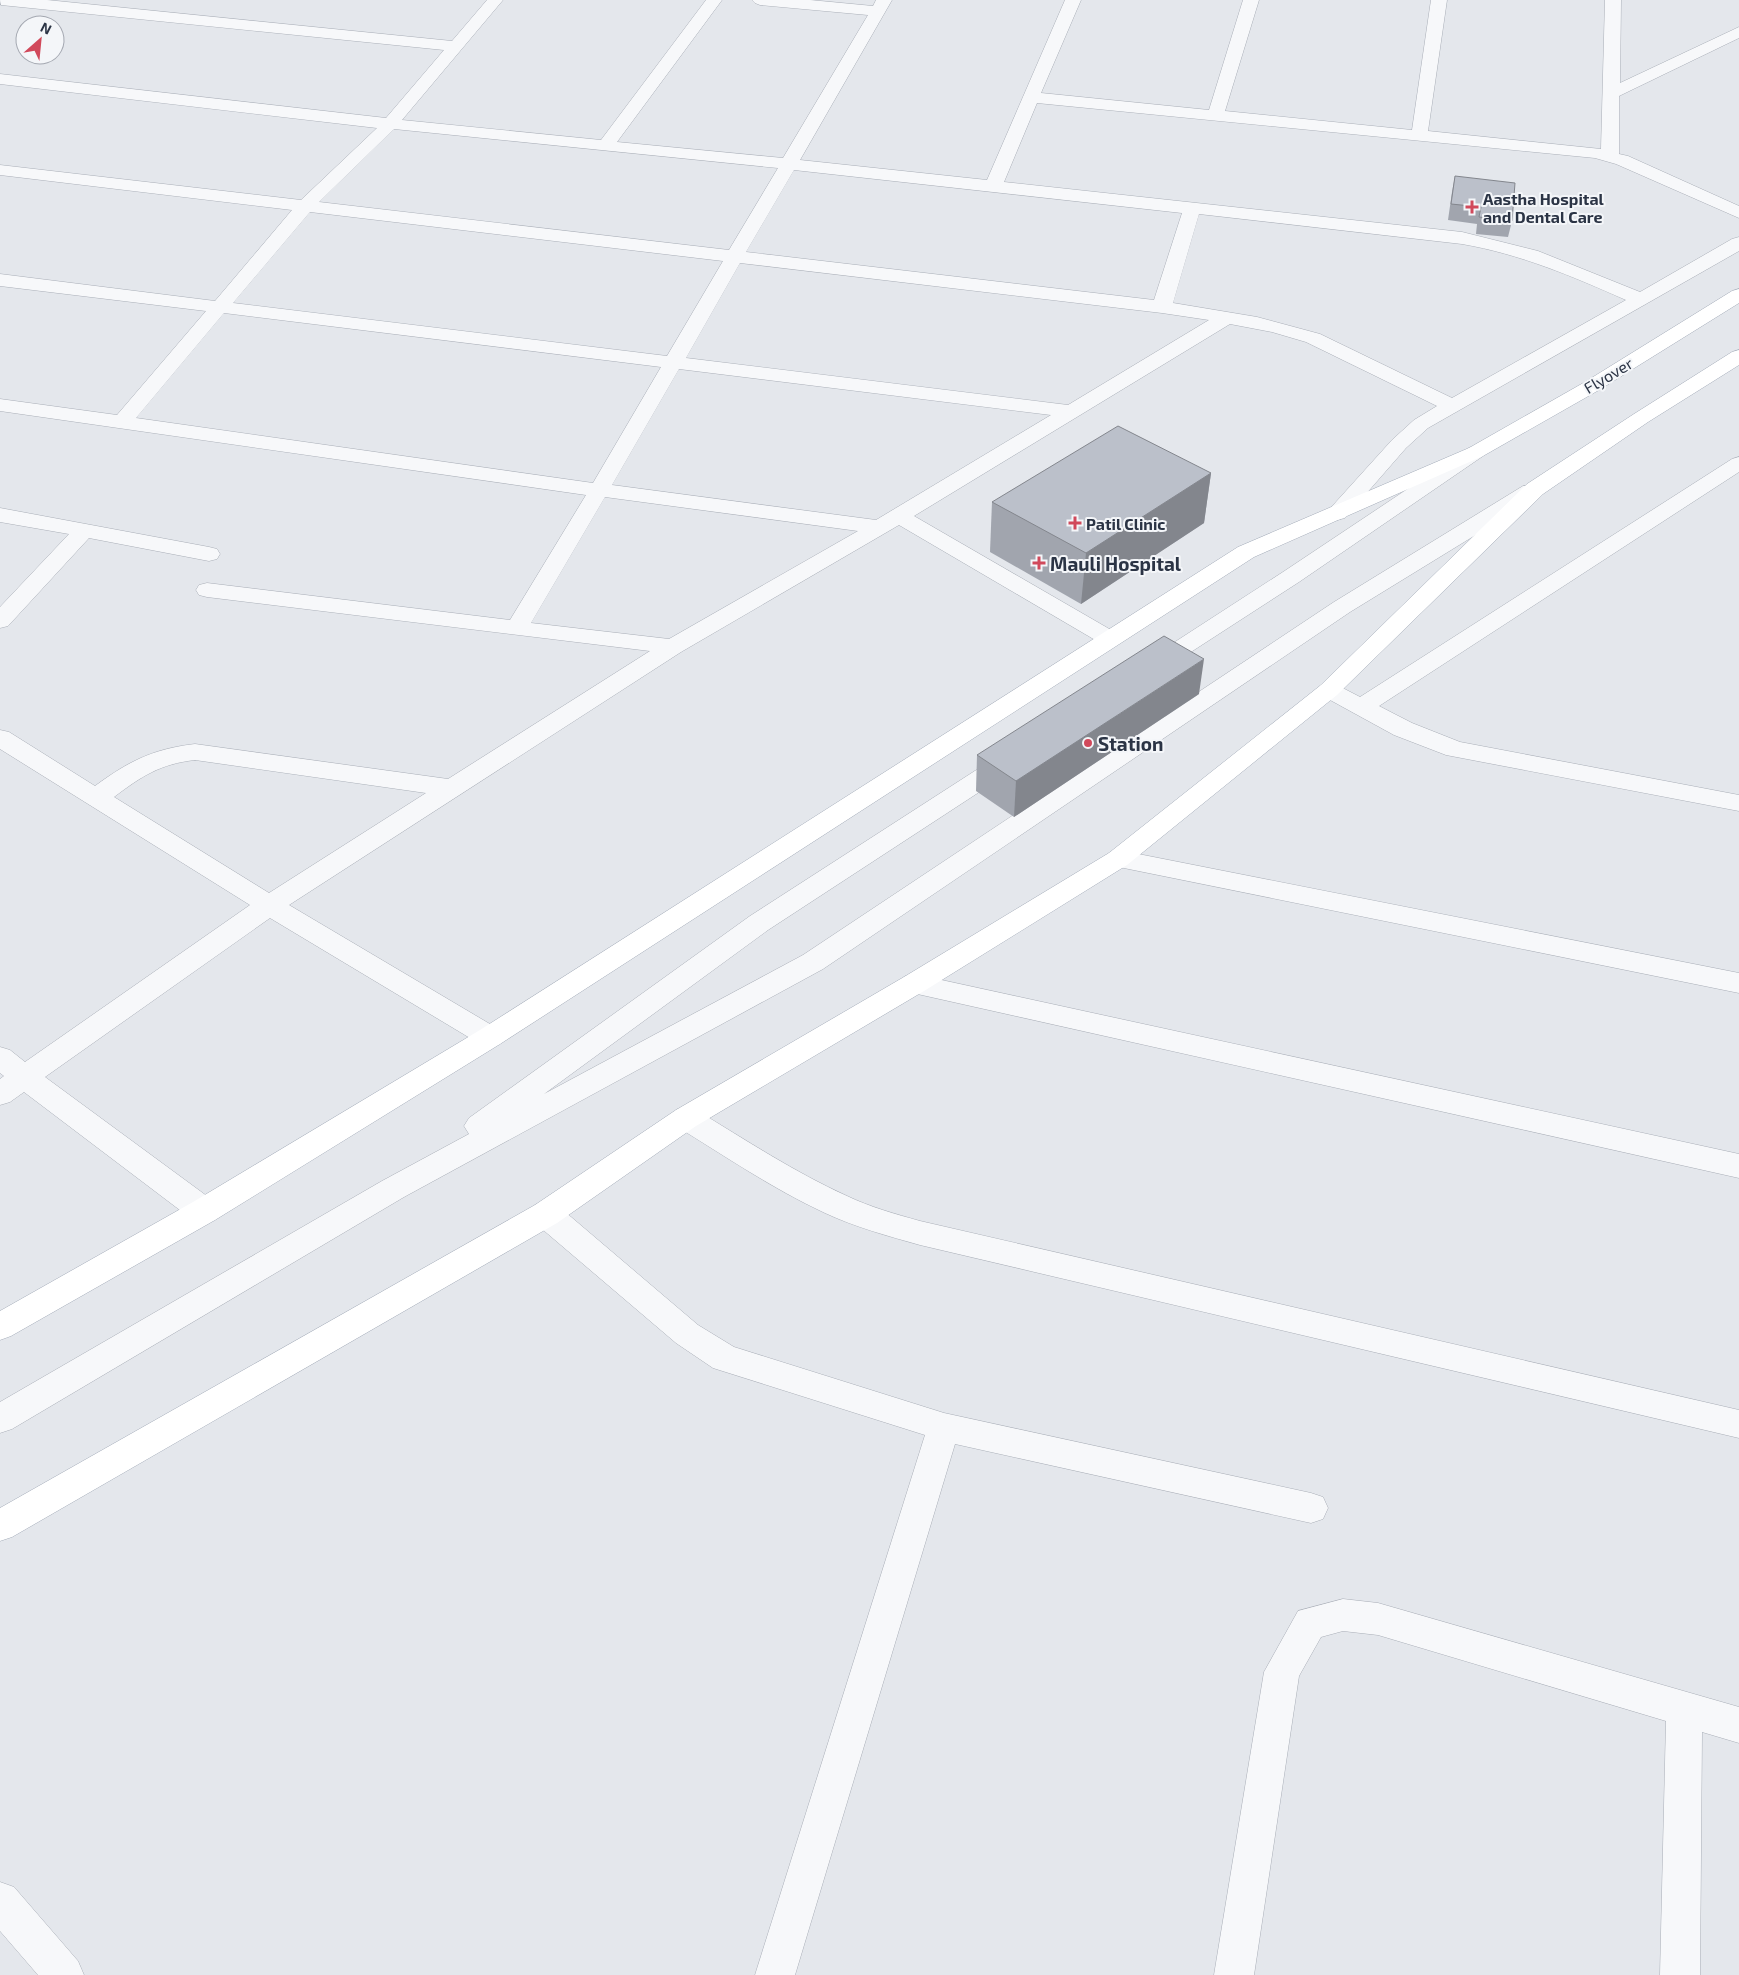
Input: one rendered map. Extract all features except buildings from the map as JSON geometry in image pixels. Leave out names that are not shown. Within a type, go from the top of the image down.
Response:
[{"type":"main road","name":"Flyover","points":[[0,1327],[204,1210],[490,1037],[1246,552],[1476,452],[1592,386],[1739,295]]},
{"type":"main road","points":[[0,1526],[546,1214],[686,1118],[914,984],[1118,859],[1329,690],[1535,489],[1641,418],[1739,356]]},
{"type":"street","points":[[1,0],[456,46]]},
{"type":"street","points":[[123,421],[305,206],[390,124],[496,0]]},
{"type":"street","points":[[606,145],[714,0]]},
{"type":"street","points":[[517,627],[790,164],[880,5],[760,0]]},
{"type":"street","points":[[993,187],[1073,0]]},
{"type":"street","points":[[1215,116],[1251,0]]},
{"type":"street","points":[[1419,136],[1439,0]]},
{"type":"street","points":[[1610,156],[1613,0]]},
{"type":"street","points":[[1612,93],[1739,32]]},
{"type":"street","points":[[0,79],[390,124],[790,164],[1497,243],[1543,257],[1640,299]]},
{"type":"street","points":[[1031,97],[1582,151],[1610,156],[1739,213]]},
{"type":"street","points":[[0,170],[733,258],[1162,307],[1267,324],[1313,338],[1452,406]]},
{"type":"street","points":[[1162,307],[1192,209]]},
{"type":"street","points":[[1337,513],[1399,444],[1421,424],[1739,242]]},
{"type":"street","points":[[0,280],[1068,411]]},
{"type":"street","points":[[0,1094],[269,905],[673,647],[889,521],[1068,411],[1226,318]]},
{"type":"street","points":[[0,405],[599,490],[889,521],[1110,639]]},
{"type":"street","points":[[1133,680],[1291,577],[1476,452]]},
{"type":"street","points":[[1361,707],[1739,463]]},
{"type":"street","points":[[0,1419],[393,1189],[813,962],[1342,607],[1535,489]]},
{"type":"street","points":[[0,515],[210,554]]},
{"type":"street","points":[[0,621],[85,530]]},
{"type":"street","points":[[207,590],[673,647]]},
{"type":"street","points":[[1329,690],[1403,728],[1455,750],[1739,803]]},
{"type":"street","points":[[0,738],[269,905],[490,1037]]},
{"type":"street","points":[[393,1189],[759,923],[1025,750]]},
{"type":"street","points":[[96,798],[136,768],[154,758],[195,752],[452,788]]},
{"type":"street","points":[[1118,859],[1739,983]]},
{"type":"street","points":[[914,984],[1739,1166]]},
{"type":"street","points":[[0,1058],[204,1210]]},
{"type":"street","points":[[686,1118],[802,1188],[838,1206],[878,1221],[920,1233],[1739,1424]]},
{"type":"street","points":[[546,1214],[687,1334],[724,1358],[944,1427],[1311,1508]]},
{"type":"street","points":[[775,1975],[944,1427]]},
{"type":"street","points":[[1234,1975],[1282,1672],[1310,1623],[1342,1615],[1378,1619],[1739,1725]]},
{"type":"street","points":[[1680,1975],[1684,1708]]},
{"type":"street","points":[[0,1901],[64,1975]]},
{"type":"place","name":"Aastha Hospital and Dental Care","points":[[1472,207]]},
{"type":"place","name":"Patil Clinic","points":[[1075,523]]},
{"type":"place","name":"Mauli Hospital","points":[[1039,563]]},
{"type":"place","name":"Station","points":[[1088,743]]}]
